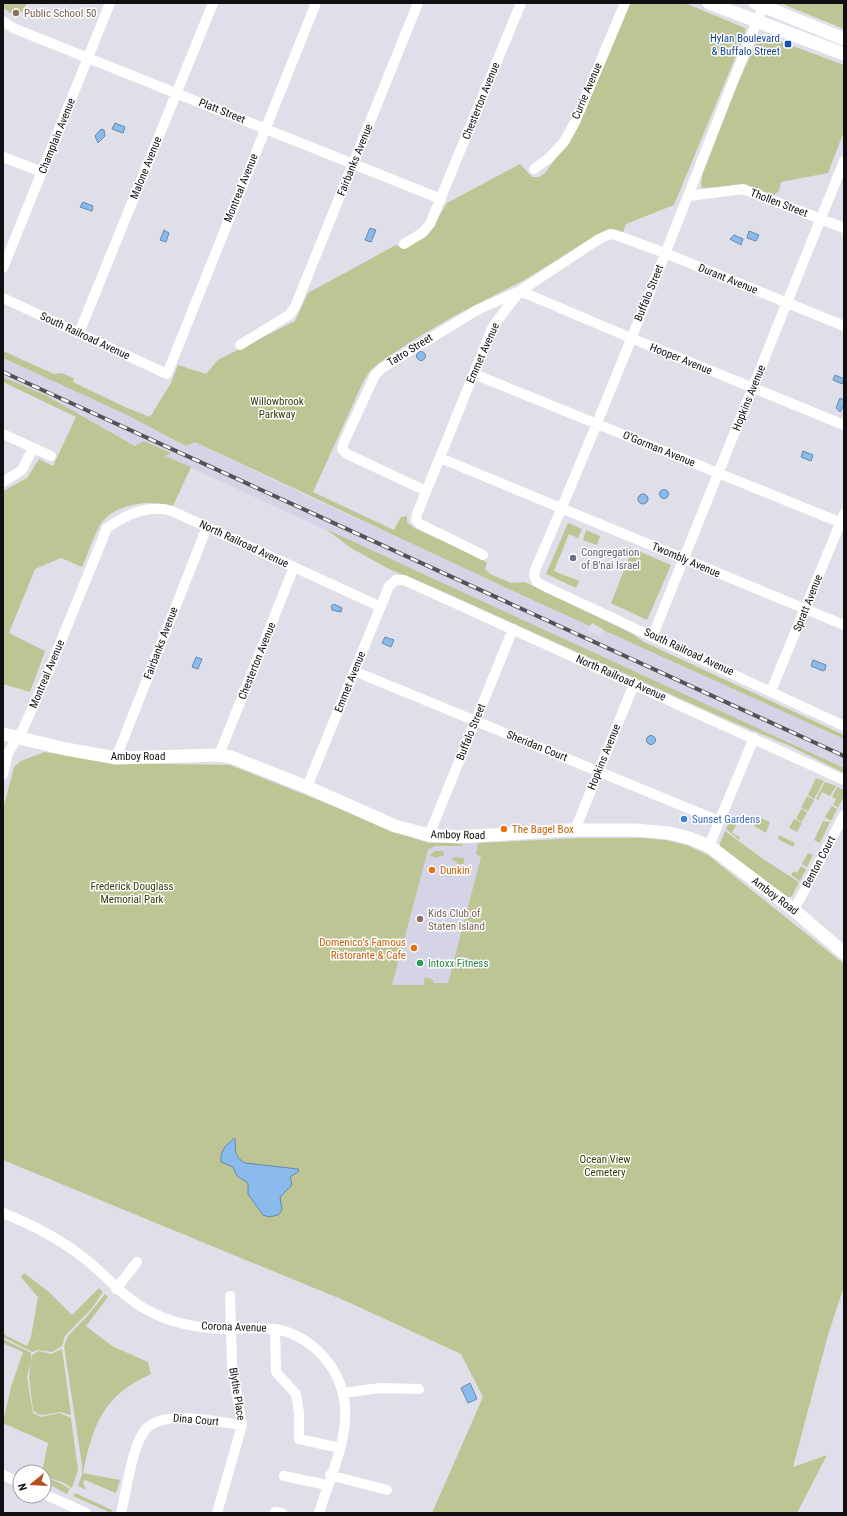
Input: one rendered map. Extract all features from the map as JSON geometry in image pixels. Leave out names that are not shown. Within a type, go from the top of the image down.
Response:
[{"type":"main road","points":[[709,3],[844,54]]},
{"type":"main road","points":[[759,5],[844,39]]},
{"type":"main road","name":"Amboy Road","points":[[3,734],[116,758],[219,755],[243,761],[307,787],[395,826],[429,835],[458,837],[575,830],[669,832],[709,846],[794,910],[844,953]]},
{"type":"street","name":"Champlain Avenue","points":[[3,268],[110,3]]},
{"type":"street","name":"Malone Avenue","points":[[79,333],[213,3]]},
{"type":"street","name":"Montreal Avenue","points":[[167,374],[316,3]]},
{"type":"street","name":"Fairbanks Avenue","points":[[240,345],[290,315],[295,307],[418,3]]},
{"type":"street","name":"Chesterton Avenue","points":[[441,199],[521,3]]},
{"type":"street","name":"Currie Avenue","points":[[534,169],[549,158],[564,142],[625,3]]},
{"type":"street","name":"Buffalo Street","points":[[535,579],[535,570],[562,508],[689,196],[757,22],[759,5]]},
{"type":"street","name":"Platt Street","points":[[3,21],[13,28],[441,199]]},
{"type":"street","points":[[3,157],[42,172]]},
{"type":"street","name":"Hopkins Avenue","points":[[653,635],[844,161]]},
{"type":"street","name":"Thollen Street","points":[[689,196],[742,189],[844,228]]},
{"type":"street","points":[[404,244],[425,230],[441,199]]},
{"type":"street","name":"Durant Avenue","points":[[610,234],[665,253],[844,326]]},
{"type":"street","name":"Emmet Avenue","points":[[483,554],[420,524],[416,520],[426,491],[493,326],[520,291],[599,239],[610,234]]},
{"type":"street","name":"Hooper Avenue","points":[[520,291],[844,425]]},
{"type":"street","name":"Tatro Street","points":[[426,491],[347,454],[342,449],[375,375],[382,368],[477,310],[520,291]]},
{"type":"street","name":"South Railroad Avenue","points":[[3,298],[167,374]]},
{"type":"street","name":"O'Gorman Avenue","points":[[474,374],[718,474],[843,520]]},
{"type":"street","points":[[3,434],[51,456]]},
{"type":"street","points":[[3,482],[22,470],[33,448]]},
{"type":"street","name":"Twombly Avenue","points":[[440,458],[844,625]]},
{"type":"street","name":"North Railroad Avenue","points":[[107,528],[127,516],[150,508],[172,511],[381,606]]},
{"type":"street","name":"Spratt Avenue","points":[[771,691],[843,520]]},
{"type":"street","name":"Fairbanks Avenue","points":[[116,758],[207,527]]},
{"type":"street","name":"Montreal Avenue","points":[[3,775],[8,753],[18,738],[48,673],[107,528]]},
{"type":"street","name":"Chesterton Avenue","points":[[219,755],[294,567]]},
{"type":"street","name":"South Railroad Avenue","points":[[535,579],[544,586],[653,635],[844,726]]},
{"type":"street","name":"Emmet Avenue","points":[[307,787],[389,586],[396,580]]},
{"type":"street","name":"North Railroad Avenue","points":[[396,580],[404,580],[844,780]]},
{"type":"street","name":"Buffalo Street","points":[[429,835],[513,629]]},
{"type":"street","name":"Sheridan Court","points":[[354,671],[719,821]]},
{"type":"street","name":"Hopkins Avenue","points":[[575,830],[634,684]]},
{"type":"street","points":[[709,846],[754,738]]},
{"type":"street","name":"Benton Court","points":[[794,910],[844,815]]},
{"type":"street","name":"Corona Avenue","points":[[3,1213],[34,1225],[72,1248],[103,1275],[116,1289],[140,1306],[172,1320],[205,1328],[275,1329],[301,1338],[320,1353],[336,1374],[343,1393],[346,1423],[340,1448],[330,1475],[319,1513]]},
{"type":"street","points":[[116,1289],[137,1262]]},
{"type":"street","name":"Blythe Place","points":[[217,1513],[242,1425],[232,1366],[230,1296]]},
{"type":"street","points":[[275,1329],[276,1372],[296,1394],[299,1413],[299,1439],[340,1448]]},
{"type":"street","points":[[343,1393],[380,1388],[420,1389]]},
{"type":"street","name":"Dina Court","points":[[121,1513],[137,1446],[143,1432],[154,1422],[170,1418],[242,1425]]},
{"type":"street","points":[[330,1475],[387,1490]]},
{"type":"street","points":[[284,1476],[327,1485]]},
{"type":"street","points":[[52,1498],[86,1513]]},
{"type":"shaded area","points":[[3,358],[125,414],[186,446],[195,442],[311,498],[466,568],[590,626],[588,630],[600,636],[603,630],[844,739],[844,768],[165,456],[170,452],[144,441],[136,446],[47,396],[3,377]]},
{"type":"shaded area","points":[[429,843],[485,843],[448,986],[391,985]]},
{"type":"green space","name":"Public School 50","points":[[3,3],[27,3],[18,18],[3,8]]},
{"type":"green space","name":"Willowbrook Parkway","points":[[630,3],[685,3],[745,28],[745,34],[674,205],[626,224],[623,232],[584,243],[526,279],[454,316],[379,363],[370,371],[364,380],[313,492],[394,530],[401,517],[407,516],[407,522],[414,528],[480,558],[487,563],[485,569],[490,574],[511,583],[525,582],[631,633],[644,642],[844,735],[844,739],[603,630],[592,623],[590,626],[539,603],[195,442],[186,446],[125,414],[3,358],[3,351],[54,374],[61,373],[74,378],[73,382],[125,407],[150,417],[171,383],[178,365],[206,374],[218,360],[295,321],[308,293],[396,245],[403,249],[428,235],[447,203],[520,164],[532,177],[539,177],[545,173],[571,137],[584,113]]},
{"type":"green space","points":[[784,3],[844,3],[844,29],[785,5]]},
{"type":"green space","points":[[766,36],[844,65],[844,131],[828,173],[781,182],[779,191],[773,196],[743,185],[703,188],[701,185],[702,176],[737,85],[757,41]]},
{"type":"green space","points":[[3,377],[47,396],[135,446],[144,441],[171,453],[165,456],[191,467],[173,506],[142,503],[122,508],[105,519],[99,527],[82,567],[61,558],[35,569],[9,633],[45,651],[30,692],[3,684],[3,491],[27,478],[39,459],[53,466],[76,417],[3,382]]},
{"type":"green space","points":[[568,523],[582,529],[578,538],[569,534],[554,571],[579,581],[576,588],[546,574]]},
{"type":"green space","points":[[326,529],[844,768],[844,773],[790,746],[730,721],[446,593],[389,569],[351,548]]},
{"type":"green space","points":[[586,530],[600,536],[597,545],[583,540]]},
{"type":"green space","points":[[627,546],[671,565],[647,620],[611,603],[632,550],[625,547]]},
{"type":"green space","name":"Ocean View Cemetery","points":[[44,752],[112,763],[230,765],[416,839],[429,843],[462,843],[462,846],[435,846],[428,850],[392,985],[423,985],[425,977],[432,979],[434,983],[448,983],[481,857],[476,854],[478,843],[578,838],[643,838],[666,840],[689,846],[708,855],[844,964],[844,1286],[828,1335],[793,1467],[827,1455],[797,1513],[432,1513],[483,1397],[461,1354],[348,1302],[3,1160],[3,809],[14,767],[21,761]]},
{"type":"green space","points":[[816,778],[824,781],[814,799],[808,795]]},
{"type":"green space","points":[[825,782],[836,786],[830,796],[822,792],[818,800],[816,799]]},
{"type":"green space","points":[[837,787],[844,790],[844,796],[838,807],[833,805],[836,799],[832,797]]},
{"type":"green space","points":[[807,796],[814,800],[808,811],[801,808]]},
{"type":"green space","points":[[832,806],[837,809],[831,821],[825,817]]},
{"type":"green space","points":[[801,809],[807,812],[802,822],[796,819]]},
{"type":"green space","points":[[731,816],[739,820],[732,833],[740,837],[739,840],[726,829]]},
{"type":"green space","points":[[758,817],[770,822],[766,833],[754,826]]},
{"type":"green space","points":[[794,819],[802,823],[797,832],[789,828]]},
{"type":"green space","points":[[823,821],[830,822],[820,843],[814,840]]},
{"type":"green space","points":[[725,831],[763,859],[799,882],[792,896],[787,898],[747,868],[748,867],[745,867],[720,848],[720,843]]},
{"type":"green space","points":[[779,835],[795,843],[793,847],[778,839]]},
{"type":"green space","points":[[435,851],[443,851],[444,856],[439,856],[438,858],[429,856]]},
{"type":"green space","points":[[808,853],[813,855],[807,867],[802,864]]},
{"type":"green space","points":[[453,857],[464,858],[464,864],[457,864],[457,862],[452,860]]},
{"type":"green space","points":[[801,866],[806,869],[800,881],[791,875],[794,871],[797,873]]},
{"type":"green space","points":[[24,1273],[49,1292],[72,1315],[99,1288],[103,1292],[92,1308],[65,1336],[62,1346],[52,1352],[38,1350],[32,1352],[3,1337],[3,1334],[27,1346],[31,1337],[38,1297],[21,1277]]},
{"type":"green space","points":[[105,1294],[108,1297],[86,1326],[112,1346],[148,1362],[151,1374],[122,1392],[111,1402],[96,1426],[91,1440],[83,1473],[120,1480],[116,1493],[85,1480],[83,1482],[86,1490],[78,1486],[82,1474],[82,1465],[64,1346],[68,1336]]},
{"type":"green space","points":[[3,1339],[31,1353],[31,1362],[27,1377],[33,1413],[41,1417],[60,1413],[71,1418],[78,1470],[72,1488],[62,1482],[52,1479],[52,1464],[44,1464],[48,1443],[3,1423],[11,1387],[23,1352],[3,1343]]},
{"type":"green space","points":[[62,1349],[71,1415],[60,1412],[44,1415],[37,1414],[33,1410],[29,1377],[32,1355],[39,1351],[51,1354]]},
{"type":"green space","points":[[52,1480],[70,1489],[67,1494],[52,1486]]},
{"type":"green space","points":[[75,1493],[112,1510],[111,1513],[73,1496]]},
{"type":"water","points":[[115,123],[125,127],[123,133],[112,129]]},
{"type":"water","points":[[101,129],[104,130],[105,136],[98,143],[95,136]]},
{"type":"water","points":[[83,202],[93,206],[92,211],[80,207]]},
{"type":"water","points":[[370,228],[376,230],[371,242],[365,240]]},
{"type":"water","points":[[164,230],[169,233],[166,242],[160,240]]},
{"type":"water","points":[[749,231],[759,235],[756,241],[747,238]]},
{"type":"water","points":[[734,235],[743,239],[741,245],[730,239]]},
{"type":"water","points":[[419,352],[423,352],[425,356],[423,360],[419,360],[417,358],[417,354]]},
{"type":"water","points":[[835,375],[844,379],[842,384],[833,380]]},
{"type":"water","points":[[840,398],[844,400],[844,405],[840,412],[836,408]]},
{"type":"water","points":[[803,451],[813,455],[811,461],[801,457]]},
{"type":"water","points":[[662,490],[666,490],[668,494],[666,498],[662,498],[660,496],[660,492]]},
{"type":"water","points":[[643,494],[648,499],[643,504],[638,499]]},
{"type":"water","points":[[334,604],[342,608],[341,612],[332,610],[331,606]]},
{"type":"water","points":[[385,637],[394,640],[391,647],[382,643]]},
{"type":"water","points":[[196,657],[202,659],[198,669],[192,667]]},
{"type":"water","points":[[813,660],[826,665],[825,670],[823,671],[811,666]]},
{"type":"water","points":[[651,735],[656,740],[651,745],[646,740]]},
{"type":"water","points":[[235,1138],[235,1149],[237,1155],[245,1163],[298,1169],[299,1171],[290,1177],[292,1185],[280,1197],[282,1210],[278,1215],[269,1217],[263,1215],[248,1194],[248,1183],[237,1176],[233,1167],[221,1162],[224,1148]]},
{"type":"water","points":[[470,1383],[477,1399],[468,1403],[461,1388]]},
{"type":"railway","points":[[3,372],[844,756]]},
{"type":"place","name":"Public School 50","points":[[16,13]]},
{"type":"place","name":"Hylan Boulevard & Buffalo Street","points":[[788,44]]},
{"type":"place","name":"Congregation of B'nai Israel","points":[[573,558]]},
{"type":"place","name":"Sunset Gardens","points":[[684,819]]},
{"type":"place","name":"The Bagel Box","points":[[504,829]]},
{"type":"place","name":"Dunkin'","points":[[432,870]]},
{"type":"place","name":"Kids Club of Staten Island","points":[[420,919]]},
{"type":"place","name":"Domenico’s Famous Ristorante & Cafe","points":[[414,948]]},
{"type":"place","name":"Intoxx Fitness","points":[[420,963]]},
{"type":"park label","name":"Frederick Douglass Memorial Park","points":[[132,892]]}]
